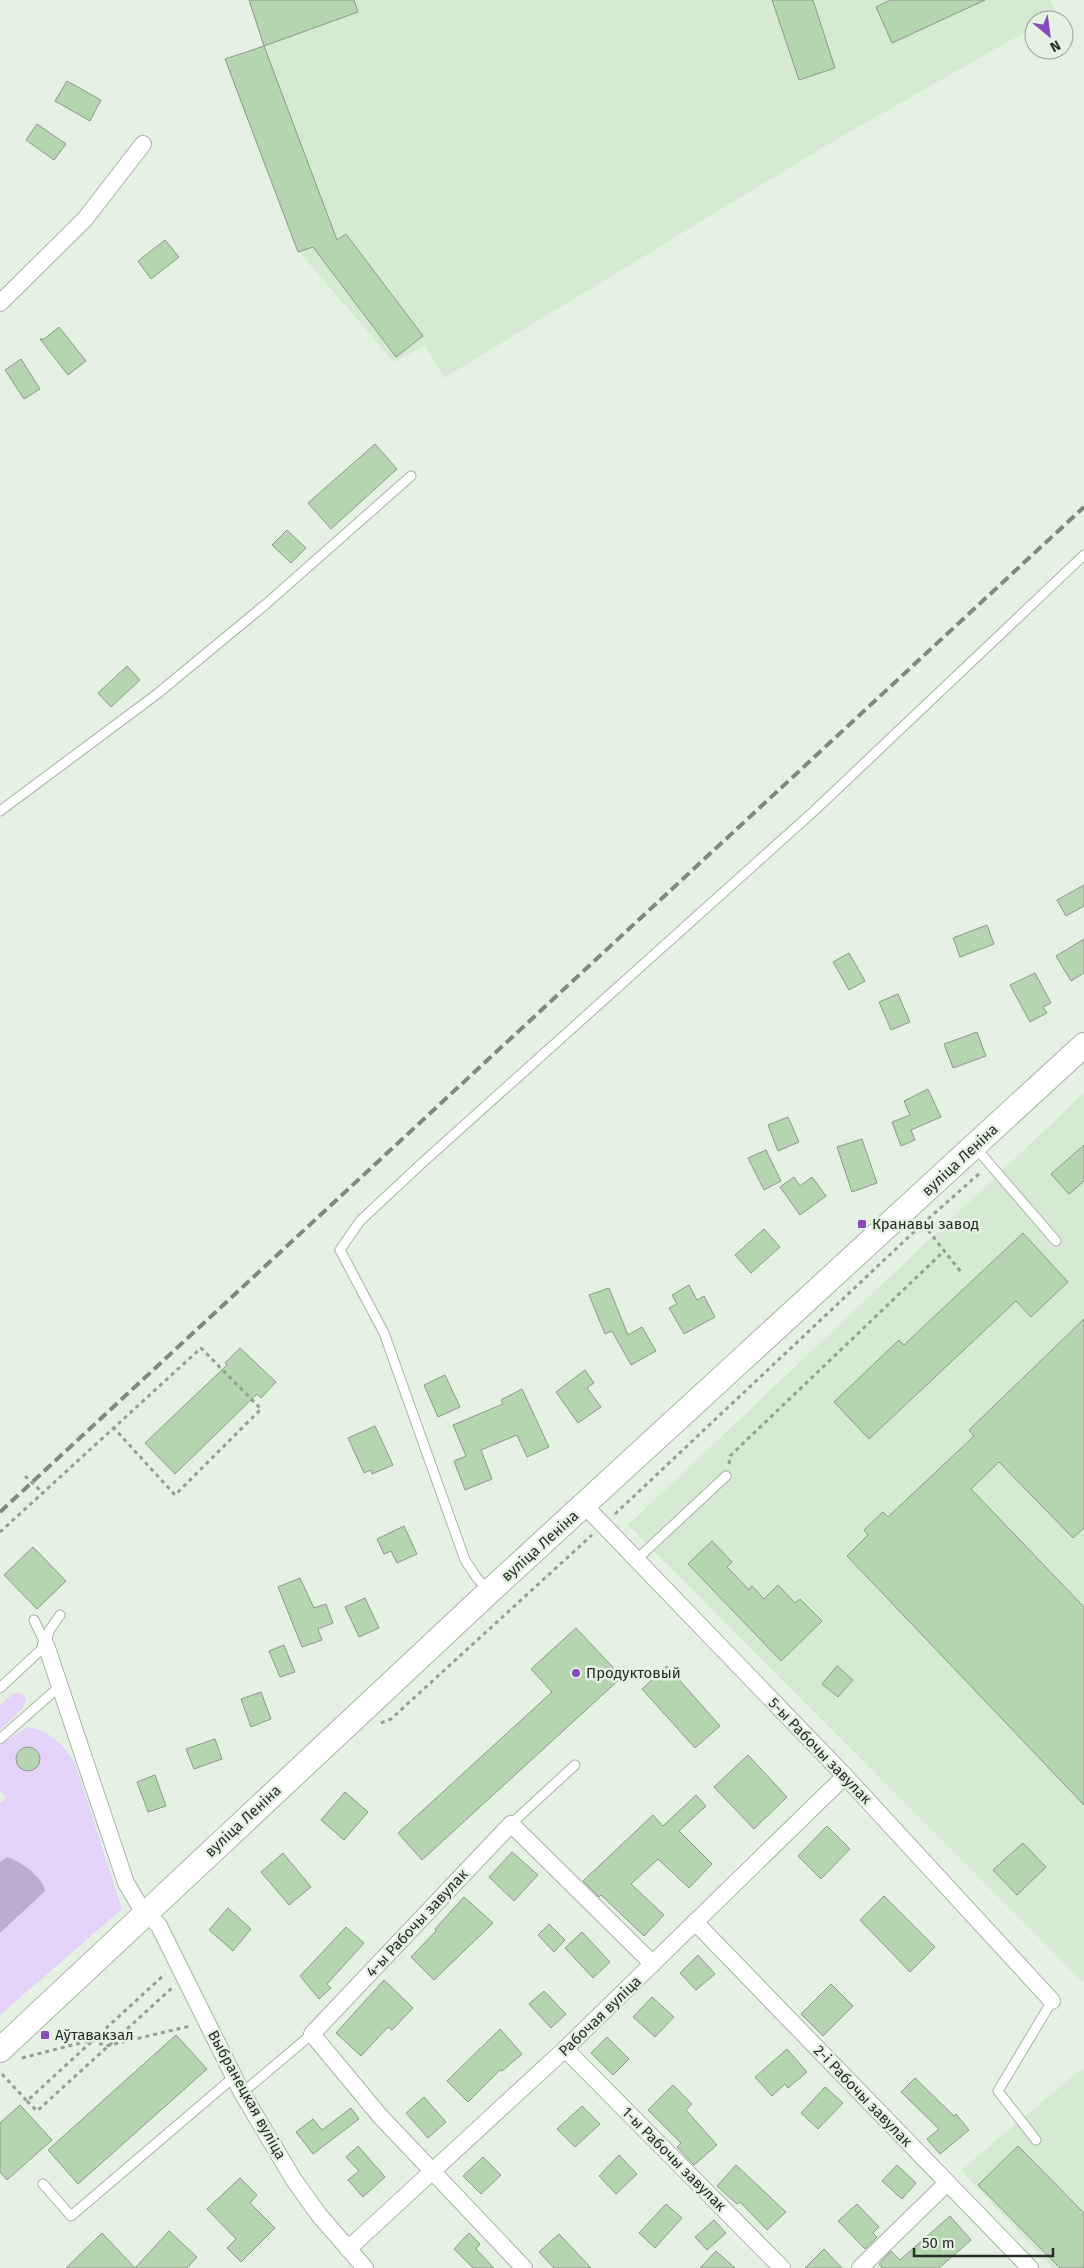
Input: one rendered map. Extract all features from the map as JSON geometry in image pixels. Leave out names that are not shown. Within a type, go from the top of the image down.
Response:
[{"type":"main road","name":"вуліца Леніна","points":[[10,2054],[146,1911],[584,1505],[1084,1046]]},
{"type":"street","points":[[0,303],[85,219],[143,144]]},
{"type":"street","name":"5-ы Рабочы завулак","points":[[584,1505],[846,1776],[1052,2001]]},
{"type":"street","name":"Выбранецкая вуліца","points":[[46,1645],[126,1883],[138,1903],[159,1926],[242,2093],[294,2180],[319,2215],[365,2268]]},
{"type":"street","name":"Рабочая вуліца","points":[[348,2249],[565,2049],[846,1776]]},
{"type":"street","points":[[511,1824],[653,1964]]},
{"type":"street","name":"4-ы Рабочы завулак","points":[[312,2034],[511,1824]]},
{"type":"street","name":"2-і Рабочы завулак","points":[[695,1922],[1030,2268]]},
{"type":"street","points":[[312,2034],[380,2116],[524,2268]]},
{"type":"street","name":"1-ы Рабочы завулак","points":[[565,2049],[782,2268]]},
{"type":"street","points":[[860,2268],[947,2183]]},
{"type":"lane","points":[[0,811],[164,688],[266,604],[410,476]]},
{"type":"lane","points":[[490,1592],[477,1578],[465,1560],[384,1333],[340,1250],[360,1221],[400,1183],[814,811],[1084,556]]},
{"type":"lane","points":[[975,1147],[1056,1241]]},
{"type":"lane","points":[[636,1560],[726,1476]]},
{"type":"lane","points":[[0,1688],[46,1645],[49,1631],[60,1615]]},
{"type":"lane","points":[[34,1620],[46,1645]]},
{"type":"lane","points":[[0,1739],[60,1686]]},
{"type":"lane","points":[[511,1824],[575,1765]]},
{"type":"lane","points":[[1036,2140],[998,2091],[1052,2001]]},
{"type":"lane","points":[[242,2093],[312,2034]]},
{"type":"lane","points":[[44,2184],[71,2216],[234,2077]]},
{"type":"path","points":[[603,1525],[923,1224],[961,1272]]},
{"type":"path","points":[[726,1476],[730,1456],[944,1251]]},
{"type":"path","points":[[0,1532],[113,1427],[201,1348],[260,1409],[175,1495],[113,1427]]},
{"type":"path","points":[[24,1476],[42,1492]]},
{"type":"path","points":[[27,2101],[92,2040],[181,1970]]},
{"type":"path","points":[[2,2074],[37,2111],[106,2046],[181,1970]]},
{"type":"path","points":[[10,2054],[92,2040],[106,2046],[206,2022]]},
{"type":"shaded area","points":[[249,0],[1050,0],[1055,10],[1024,10],[1024,33],[820,149],[444,378],[425,345],[394,362],[299,252],[225,59],[264,46]]},
{"type":"shaded area","points":[[1084,1093],[1084,1983],[628,1525]]},
{"type":"shaded area","points":[[13,1694],[23,1695],[26,1700],[23,1708],[0,1730],[0,1705]]},
{"type":"shaded area","points":[[27,1727],[50,1735],[62,1746],[76,1766],[122,1909],[0,2015],[0,1803],[6,1798],[0,1791],[0,1745]]},
{"type":"shaded area","points":[[7,1857],[18,1862],[36,1875],[45,1891],[0,1933],[0,1862]]},
{"type":"shaded area","points":[[1084,2067],[1084,2268],[1053,2268],[961,2170]]},
{"type":"building","points":[[249,0],[354,0],[358,12],[264,46]]},
{"type":"building","points":[[772,0],[813,0],[835,68],[799,80]]},
{"type":"building","points":[[890,0],[985,0],[892,43],[876,7]]},
{"type":"building","points":[[264,46],[337,240],[346,234],[423,336],[396,357],[313,247],[298,252],[225,59]]},
{"type":"building","points":[[67,81],[101,100],[90,121],[55,101]]},
{"type":"building","points":[[37,124],[66,144],[54,160],[26,140]]},
{"type":"building","points":[[165,240],[179,257],[151,279],[138,261]]},
{"type":"building","points":[[59,327],[86,361],[68,375],[40,339],[44,339]]},
{"type":"building","points":[[21,359],[40,389],[24,399],[5,370]]},
{"type":"building","points":[[375,444],[397,469],[331,529],[308,503]]},
{"type":"building","points":[[287,530],[306,548],[291,563],[272,545]]},
{"type":"building","points":[[127,666],[140,680],[111,707],[98,693]]},
{"type":"building","points":[[1084,885],[1084,906],[1066,916],[1057,900]]},
{"type":"building","points":[[987,925],[994,944],[960,957],[953,938]]},
{"type":"building","points":[[1084,939],[1084,973],[1071,981],[1056,956]]},
{"type":"building","points":[[849,953],[865,981],[849,990],[833,962]]},
{"type":"building","points":[[1035,973],[1051,1003],[1043,1007],[1047,1013],[1030,1022],[1010,985]]},
{"type":"building","points":[[898,994],[910,1022],[891,1030],[879,1002]]},
{"type":"building","points":[[977,1032],[986,1056],[953,1068],[944,1044]]},
{"type":"building","points":[[928,1089],[941,1117],[911,1130],[915,1140],[901,1146],[892,1122],[910,1115],[904,1101]]},
{"type":"building","points":[[788,1117],[799,1142],[778,1151],[768,1125]]},
{"type":"building","points":[[862,1139],[877,1183],[852,1192],[837,1147]]},
{"type":"building","points":[[1084,1145],[1084,1181],[1069,1194],[1051,1174]]},
{"type":"building","points":[[766,1150],[781,1181],[764,1190],[748,1158]]},
{"type":"building","points":[[794,1177],[800,1186],[812,1177],[826,1196],[800,1215],[780,1187]]},
{"type":"building","points":[[764,1229],[780,1247],[751,1273],[735,1255]]},
{"type":"building","points":[[1023,1233],[1068,1282],[1031,1317],[1016,1301],[869,1439],[834,1402],[899,1340],[904,1345]]},
{"type":"building","points":[[689,1285],[697,1300],[704,1296],[715,1317],[684,1334],[669,1308],[677,1304],[672,1295]]},
{"type":"building","points":[[609,1288],[628,1335],[642,1327],[656,1351],[631,1365],[612,1331],[605,1334],[589,1295]]},
{"type":"building","points":[[1084,1319],[1084,1528],[1073,1538],[999,1462],[971,1489],[1084,1607],[1084,1805],[847,1556],[868,1535],[864,1530],[883,1512],[888,1517],[974,1436],[969,1430]]},
{"type":"building","points":[[240,1348],[276,1382],[261,1398],[257,1394],[175,1474],[145,1443],[227,1365],[225,1363]]},
{"type":"building","points":[[585,1370],[594,1383],[587,1388],[601,1407],[578,1423],[556,1392]]},
{"type":"building","points":[[445,1375],[460,1407],[438,1417],[424,1385]]},
{"type":"building","points":[[522,1389],[549,1447],[527,1457],[517,1435],[481,1450],[492,1479],[465,1490],[454,1461],[466,1456],[453,1425],[503,1404],[501,1400]]},
{"type":"building","points":[[375,1426],[393,1465],[372,1474],[371,1470],[364,1473],[348,1438]]},
{"type":"building","points":[[404,1526],[417,1554],[397,1563],[391,1551],[384,1554],[377,1539]]},
{"type":"building","points":[[712,1541],[732,1562],[727,1567],[749,1590],[752,1586],[764,1599],[778,1585],[795,1603],[800,1599],[822,1621],[781,1661],[688,1564]]},
{"type":"building","points":[[33,1547],[66,1581],[37,1609],[4,1575]]},
{"type":"building","points":[[300,1578],[314,1608],[326,1604],[333,1623],[318,1629],[322,1640],[302,1647],[278,1587]]},
{"type":"building","points":[[365,1598],[379,1628],[359,1637],[345,1607]]},
{"type":"building","points":[[576,1628],[622,1677],[422,1860],[398,1833],[552,1692],[531,1669]]},
{"type":"building","points":[[284,1645],[295,1672],[280,1677],[269,1651]]},
{"type":"building","points":[[667,1666],[720,1726],[695,1748],[642,1689]]},
{"type":"building","points":[[837,1666],[853,1680],[838,1697],[822,1684]]},
{"type":"building","points":[[261,1692],[271,1719],[251,1727],[241,1699]]},
{"type":"building","points":[[215,1739],[222,1759],[194,1769],[186,1749]]},
{"type":"building","points":[[28,1747],[37,1750],[40,1759],[37,1768],[28,1771],[19,1768],[16,1759],[19,1750]]},
{"type":"building","points":[[748,1755],[787,1797],[754,1829],[714,1787]]},
{"type":"building","points":[[155,1775],[166,1806],[148,1812],[137,1782]]},
{"type":"building","points":[[345,1792],[368,1812],[344,1840],[321,1820]]},
{"type":"building","points":[[696,1795],[706,1806],[679,1831],[712,1864],[689,1888],[658,1859],[631,1884],[664,1915],[644,1936],[601,1895],[599,1897],[583,1881],[653,1815],[663,1826]]},
{"type":"building","points":[[827,1826],[850,1849],[821,1879],[798,1856]]},
{"type":"building","points":[[1023,1843],[1046,1867],[1017,1895],[993,1870]]},
{"type":"building","points":[[512,1852],[538,1875],[514,1901],[489,1877]]},
{"type":"building","points":[[283,1853],[311,1887],[289,1905],[261,1872]]},
{"type":"building","points":[[884,1896],[935,1947],[910,1972],[860,1920]]},
{"type":"building","points":[[464,1897],[493,1923],[434,1980],[411,1957],[436,1931],[435,1929]]},
{"type":"building","points":[[228,1908],[251,1929],[233,1951],[209,1930]]},
{"type":"building","points":[[549,1924],[565,1940],[554,1952],[538,1935]]},
{"type":"building","points":[[346,1927],[364,1943],[327,1984],[331,1988],[319,1999],[300,1976]]},
{"type":"building","points":[[582,1932],[610,1962],[593,1978],[565,1948]]},
{"type":"building","points":[[698,1955],[715,1974],[696,1990],[680,1973]]},
{"type":"building","points":[[384,1980],[413,2008],[392,2030],[388,2027],[361,2056],[336,2033]]},
{"type":"building","points":[[831,1984],[853,2006],[823,2036],[801,2014]]},
{"type":"building","points":[[544,1991],[566,2014],[551,2028],[529,2004]]},
{"type":"building","points":[[652,1997],[674,2017],[655,2037],[633,2017]]},
{"type":"building","points":[[500,2029],[522,2054],[502,2071],[500,2070],[468,2102],[447,2081]]},
{"type":"building","points":[[176,2035],[207,2069],[78,2184],[48,2150]]},
{"type":"building","points":[[607,2037],[629,2059],[613,2075],[591,2053]]},
{"type":"building","points":[[787,2049],[807,2072],[788,2088],[785,2084],[772,2096],[755,2077]]},
{"type":"building","points":[[915,2078],[954,2116],[956,2114],[969,2130],[940,2154],[927,2139],[939,2129],[901,2092]]},
{"type":"building","points":[[673,2085],[692,2104],[686,2110],[717,2145],[694,2165],[677,2147],[681,2143],[648,2110]]},
{"type":"building","points":[[825,2087],[843,2103],[818,2129],[801,2113]]},
{"type":"building","points":[[424,2097],[446,2122],[428,2138],[406,2113]]},
{"type":"building","points":[[20,2105],[52,2140],[7,2180],[0,2172],[0,2123]]},
{"type":"building","points":[[582,2106],[600,2124],[575,2147],[557,2129]]},
{"type":"building","points":[[351,2108],[359,2119],[313,2154],[296,2132],[313,2119],[322,2130]]},
{"type":"building","points":[[358,2146],[385,2177],[363,2197],[348,2180],[359,2171],[346,2157]]},
{"type":"building","points":[[1018,2146],[1084,2213],[1084,2268],[1060,2268],[978,2185]]},
{"type":"building","points":[[619,2155],[637,2174],[616,2194],[599,2176]]},
{"type":"building","points":[[483,2157],[501,2175],[481,2194],[463,2176]]},
{"type":"building","points":[[736,2165],[786,2212],[767,2230],[740,2202],[737,2204],[717,2186]]},
{"type":"building","points":[[897,2165],[916,2183],[902,2199],[882,2181]]},
{"type":"building","points":[[240,2178],[257,2195],[250,2203],[275,2228],[241,2262],[227,2248],[236,2239],[207,2209]]},
{"type":"building","points":[[666,2204],[682,2218],[655,2248],[639,2233]]},
{"type":"building","points":[[857,2204],[879,2227],[873,2233],[877,2237],[865,2249],[838,2221]]},
{"type":"building","points":[[950,2216],[971,2240],[939,2268],[882,2268],[879,2264],[891,2251],[900,2260]]},
{"type":"building","points":[[714,2220],[726,2233],[707,2250],[695,2237]]},
{"type":"building","points":[[169,2231],[197,2257],[187,2268],[135,2268]]},
{"type":"building","points":[[102,2233],[135,2268],[66,2268]]},
{"type":"building","points":[[469,2233],[480,2244],[476,2249],[494,2268],[473,2268],[454,2249]]},
{"type":"building","points":[[559,2234],[591,2268],[554,2268],[539,2252]]},
{"type":"building","points":[[824,2249],[842,2268],[805,2268]]},
{"type":"building","points":[[716,2251],[735,2268],[700,2268]]},
{"type":"railway","points":[[0,1512],[1084,507]]},
{"type":"place","name":"Кранавы завод","points":[[862,1224]]},
{"type":"place","name":"Продуктовый","points":[[576,1673]]},
{"type":"place","name":"Аўтавакзал","points":[[45,2035]]}]
